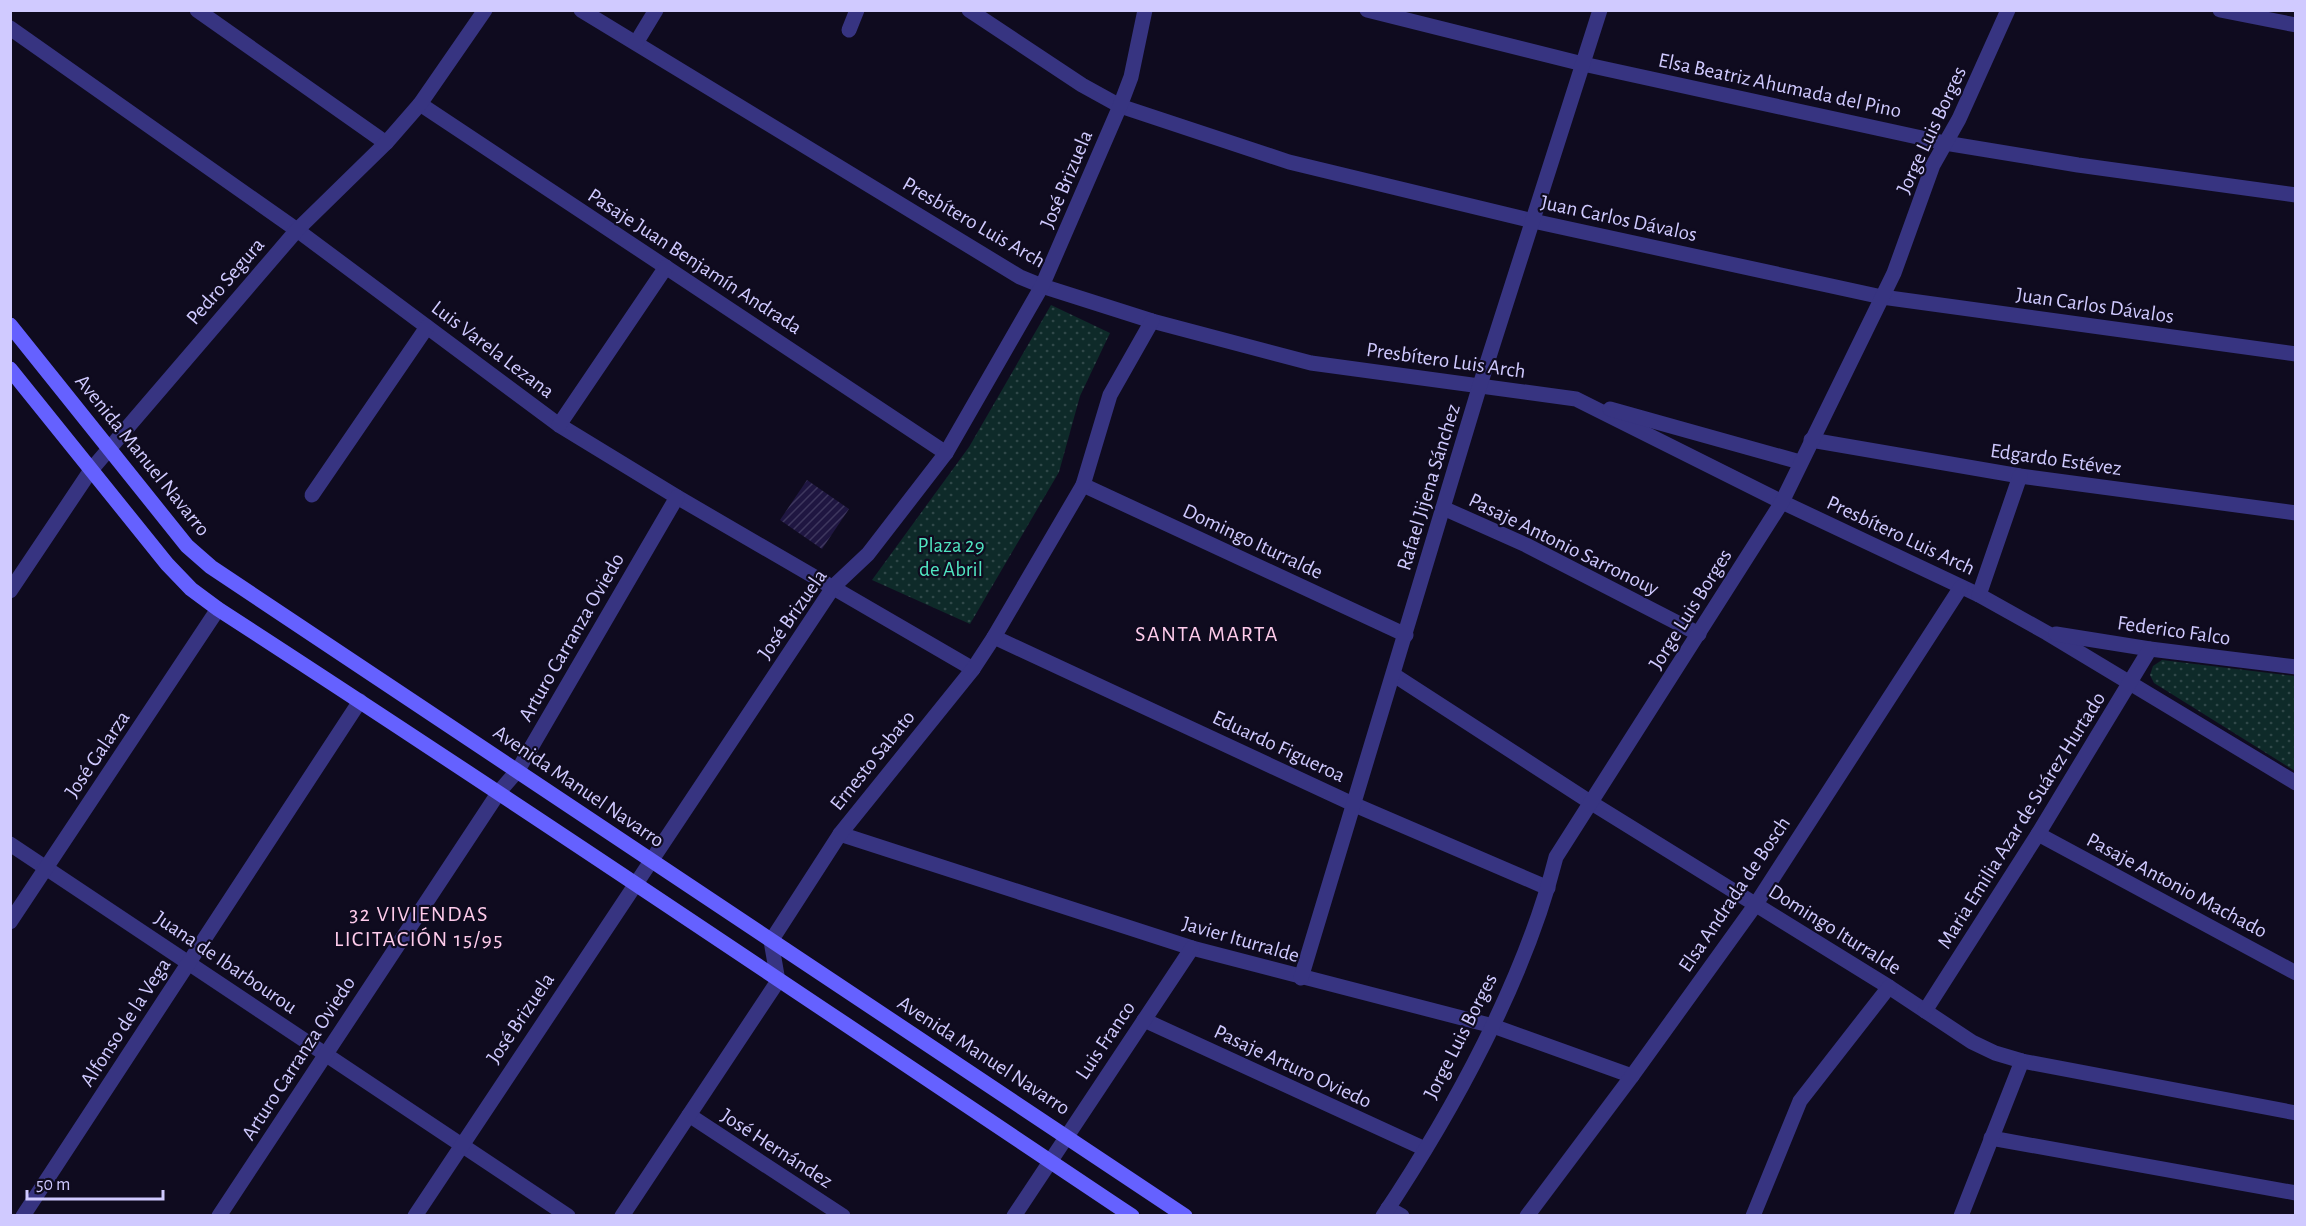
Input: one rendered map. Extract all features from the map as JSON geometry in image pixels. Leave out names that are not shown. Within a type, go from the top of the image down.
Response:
[{"type":"main road","name":"Avenida Manuel Navarro","points":[[10,325],[187,546],[211,567],[1185,1215]]},
{"type":"main road","points":[[10,369],[179,577],[218,609],[635,882],[778,981],[1132,1215]]},
{"type":"street","points":[[197,10],[386,143]]},
{"type":"street","name":"Pedro Segura","points":[[10,591],[91,470],[297,230],[386,143],[420,104],[485,10]]},
{"type":"street","name":"Presbítero Luis Arch","points":[[581,10],[1020,277],[1152,321],[1311,363],[1576,399],[1782,502],[1979,595],[2047,633],[2295,783]]},
{"type":"street","points":[[636,43],[656,10]]},
{"type":"street","points":[[849,30],[857,10]]},
{"type":"street","name":"Juan Carlos Dávalos","points":[[969,10],[1082,85],[1120,106],[1289,162],[1533,221],[1882,297],[2295,354]]},
{"type":"street","name":"José Brizuela","points":[[415,1215],[834,586],[868,554],[946,453],[1042,286],[1131,77],[1145,10]]},
{"type":"street","name":"Elsa Beatriz Ahumada del Pino","points":[[1367,10],[1583,64],[1945,143],[2078,165],[2295,195]]},
{"type":"street","name":"Rafael Jijena Sánchez","points":[[1301,978],[1480,386],[1600,10]]},
{"type":"street","name":"Jorge Luis Borges","points":[[1385,1212],[1425,1149],[1492,1026],[1536,922],[1556,857],[1782,502],[1894,273],[1933,165],[1959,119],[2008,10]]},
{"type":"street","points":[[2220,10],[2295,25]]},
{"type":"street","name":"Luis Varela Lezana","points":[[10,28],[297,230],[559,425],[677,497],[834,586],[973,669]]},
{"type":"street","name":"Pasaje Juan Benjamín Andrada","points":[[420,104],[946,453]]},
{"type":"street","points":[[559,425],[666,267]]},
{"type":"street","name":"Ernesto Sabato","points":[[771,940],[840,834],[973,669],[994,637],[1083,485],[1110,395],[1152,321]]},
{"type":"street","points":[[312,495],[428,327]]},
{"type":"street","points":[[1576,399],[1800,462]]},
{"type":"street","name":"Edgardo Estévez","points":[[1811,440],[2020,476],[2295,513]]},
{"type":"street","points":[[1979,595],[2020,476]]},
{"type":"street","name":"Domingo Iturralde","points":[[1083,485],[1406,635]]},
{"type":"street","name":"Arturo Carranza Oviedo","points":[[219,1215],[499,792],[518,770],[677,497]]},
{"type":"street","name":"Pasaje Antonio Sarronouy","points":[[1443,508],[1526,545],[1699,634]]},
{"type":"street","name":"Elsa Andrada de Bosch","points":[[1527,1215],[1632,1076],[1756,904],[1961,586]]},
{"type":"street","name":"José Galarza","points":[[10,922],[218,609]]},
{"type":"street","name":"Federico Falco","points":[[2047,633],[2150,649],[2295,667]]},
{"type":"street","name":"Eduardo Figueroa","points":[[994,637],[1354,805],[1548,888]]},
{"type":"street","name":"Maria Emilia Azar de Suárez Hurtado","points":[[1925,1011],[2038,834],[2131,684],[2150,649]]},
{"type":"street","name":"Domingo Iturralde","points":[[1394,675],[1590,802],[1756,904],[1972,1042],[1995,1053],[2022,1061],[2295,1113]]},
{"type":"street","name":"Alfonso de la Vega","points":[[22,1215],[360,701]]},
{"type":"street","name":"Javier Iturralde","points":[[840,834],[1192,948],[1492,1026],[1632,1076]]},
{"type":"street","name":"Pasaje Antonio Machado","points":[[2038,834],[2295,973]]},
{"type":"street","name":"Juana de Ibarbourou","points":[[10,844],[568,1215]]},
{"type":"street","points":[[622,1215],[778,981],[771,940]]},
{"type":"street","name":"Luis Franco","points":[[1014,1215],[1192,948]]},
{"type":"street","points":[[1754,1215],[1800,1101],[1888,987]]},
{"type":"street","name":"Pasaje Arturo Oviedo","points":[[1144,1020],[1425,1149]]},
{"type":"street","points":[[1961,1215],[2022,1061]]},
{"type":"street","name":"José Hernández","points":[[689,1115],[843,1215]]},
{"type":"street","points":[[1991,1138],[2295,1193]]},
{"type":"street","points":[[1385,1212],[1402,1215]]},
{"type":"green space","name":"Plaza 29 de Abril","points":[[1051,305],[1110,333],[1080,396],[1059,472],[970,624],[872,580],[969,447]]},
{"type":"green space","points":[[2162,660],[2295,676],[2295,771],[2154,683],[2150,675],[2153,666]]},
{"type":"building","points":[[807,480],[849,509],[822,549],[780,520]]},
{"type":"district","name":"SANTA MARTA","points":[[1207,633]]},
{"type":"district","name":"32 VIVIENDAS LICITACIÓN 15/95","points":[[419,926]]}]
